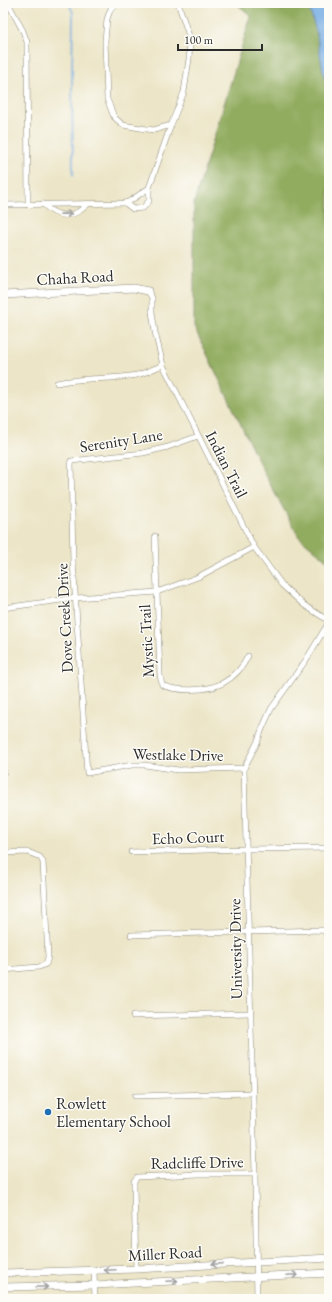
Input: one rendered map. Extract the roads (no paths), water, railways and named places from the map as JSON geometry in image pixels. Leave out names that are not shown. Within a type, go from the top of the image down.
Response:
[{"type":"main road","name":"Chaha Road","points":[[3,295],[134,288],[148,291]]},
{"type":"main road","name":"Miller Road","points":[[3,1273],[94,1271],[329,1258]]},
{"type":"main road","name":"Miller Road","points":[[3,1287],[95,1285],[329,1273]]},
{"type":"street","points":[[8,3],[23,31],[27,42],[28,204]]},
{"type":"street","points":[[117,3],[111,8],[107,19],[105,41],[107,99],[114,117],[123,125],[154,130],[171,125]]},
{"type":"street","points":[[125,203],[133,209],[143,208],[149,201],[149,188],[184,92],[190,59],[190,39],[178,3]]},
{"type":"street","points":[[3,206],[28,204],[125,203],[149,188]]},
{"type":"street","points":[[44,204],[53,213],[60,215],[77,214],[88,204]]},
{"type":"street","name":"Indian Trail","points":[[148,291],[152,298],[152,312],[155,332],[163,365],[254,547],[282,585],[304,605],[329,621]]},
{"type":"street","points":[[57,383],[72,380],[138,374],[163,365]]},
{"type":"street","name":"Serenity Lane","points":[[71,461],[143,453],[168,447],[198,436]]},
{"type":"street","name":"Dove Creek Drive","points":[[71,461],[73,562],[87,772]]},
{"type":"street","points":[[155,536],[157,592]]},
{"type":"street","points":[[3,608],[76,598],[157,592],[198,577],[254,547]]},
{"type":"street","name":"Mystic Trail","points":[[157,592],[160,675],[162,685],[169,688],[184,689],[214,686],[223,683],[233,676],[245,664],[248,656]]},
{"type":"street","name":"University Drive","points":[[257,1299],[244,768],[257,743],[271,709],[306,660],[329,621]]},
{"type":"street","name":"Westlake Drive","points":[[87,772],[132,765],[145,765],[178,770],[244,768]]},
{"type":"street","name":"Echo Court","points":[[131,852],[329,848]]},
{"type":"street","points":[[3,853],[28,852],[40,857],[43,862],[48,957],[46,964],[39,968],[3,970]]},
{"type":"street","points":[[130,935],[323,930],[326,933],[329,942]]},
{"type":"street","points":[[133,1016],[250,1013]]},
{"type":"street","points":[[135,1096],[252,1093]]},
{"type":"street","name":"Radcliffe Drive","points":[[136,1269],[134,1181],[137,1177],[199,1174],[255,1174]]},
{"type":"street","points":[[94,1271],[95,1299]]},
{"type":"water","points":[[306,3],[326,3],[329,9],[329,88],[324,77],[316,31]]},
{"type":"water","points":[[329,88],[329,145],[326,102]]},
{"type":"waterway","points":[[69,3],[73,13],[73,175]]},
{"type":"place","name":"Rowlett Elementary School","points":[[48,1112]]}]
